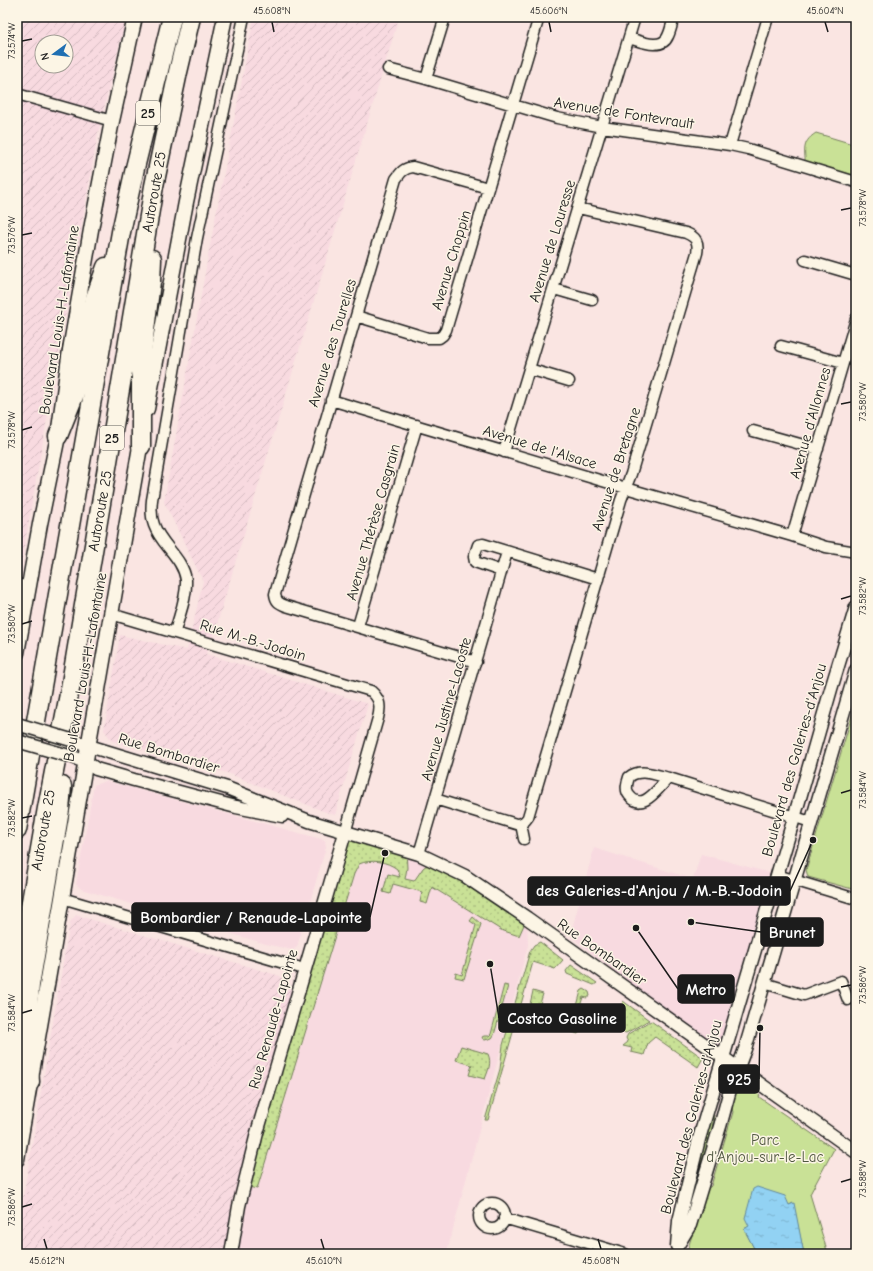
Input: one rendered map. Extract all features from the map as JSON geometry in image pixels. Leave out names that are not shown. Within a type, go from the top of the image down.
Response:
[{"type":"highway","name":"Autoroute 25","points":[[17,830],[125,210],[172,17]]},
{"type":"highway","name":"Autoroute 25","points":[[17,983],[47,808],[70,689],[154,186],[172,95],[190,17]]},
{"type":"highway","points":[[140,446],[141,362],[151,282],[154,186]]},
{"type":"highway","points":[[58,436],[74,396],[95,298],[125,210]]},
{"type":"highway","points":[[17,767],[50,638]]},
{"type":"highway","points":[[30,1082],[26,1028],[34,962],[60,810],[70,689]]},
{"type":"main road","name":"Boulevard Louis-H.-Lafontaine","points":[[17,653],[23,586],[43,508],[58,436],[70,350],[93,218],[112,121],[135,17]]},
{"type":"main road","name":"Boulevard Louis-H.-Lafontaine","points":[[17,1159],[62,898],[81,760],[111,614],[140,446],[187,195],[225,17]]},
{"type":"street","points":[[175,632],[185,596],[185,576],[177,559],[156,530],[152,514],[152,500],[196,245],[244,17]]},
{"type":"street","points":[[426,79],[445,17]]},
{"type":"street","name":"Avenue Choppin","points":[[356,316],[428,338],[439,338],[443,335],[539,17]]},
{"type":"street","name":"Avenue de Louresse","points":[[504,452],[635,17]]},
{"type":"street","points":[[629,38],[647,43],[661,43],[666,40],[669,35],[674,17]]},
{"type":"street","points":[[730,145],[768,17]]},
{"type":"street","name":"Avenue de Fontevrault","points":[[388,69],[426,79],[543,115],[602,127],[730,145],[748,149],[856,182]]},
{"type":"street","points":[[17,94],[112,121]]},
{"type":"street","name":"Avenue des Tourelles","points":[[358,626],[280,604],[276,600],[275,594],[396,179],[407,167],[420,168],[488,188]]},
{"type":"street","name":"Avenue de Bretagne","points":[[521,824],[528,817],[621,500],[640,444],[698,246],[696,239],[686,233],[578,208]]},
{"type":"street","points":[[805,260],[856,274]]},
{"type":"street","points":[[554,288],[592,300]]},
{"type":"street","name":"Avenue d'Allonnes","points":[[792,536],[856,318]]},
{"type":"street","points":[[781,346],[843,364]]},
{"type":"street","points":[[529,370],[569,381]]},
{"type":"street","name":"Avenue de l'Alsace","points":[[331,400],[826,547],[856,552]]},
{"type":"street","name":"Avenue Thérèse Casgrain","points":[[358,626],[417,425]]},
{"type":"street","points":[[754,431],[818,449]]},
{"type":"street","points":[[501,571],[477,564],[474,561],[479,544],[598,579]]},
{"type":"street","name":"Avenue Justine-Lacoste","points":[[418,854],[476,662],[507,552]]},
{"type":"street","name":"Boulevard des Galeries-d'Anjou","points":[[676,1250],[679,1221],[699,1139],[724,1058],[830,689],[856,607]]},
{"type":"street","name":"Rue M.-B.-Jodoin","points":[[111,614],[371,691],[377,696],[380,703]]},
{"type":"street","points":[[358,626],[476,662]]},
{"type":"street","name":"Boulevard des Galeries-d'Anjou","points":[[676,1250],[690,1225],[731,1086],[745,1049],[856,670]]},
{"type":"street","points":[[830,689],[849,694]]},
{"type":"street","name":"Rue Renaude-Lapointe","points":[[231,1254],[239,1206],[250,1158],[378,718],[380,703]]},
{"type":"street","name":"Rue Bombardier","points":[[17,724],[227,788],[309,821],[418,854],[454,870],[476,882],[856,1152]]},
{"type":"street","name":"Rue Bombardier","points":[[17,741],[81,760],[96,769],[166,789],[236,807],[309,821]]},
{"type":"street","points":[[669,778],[811,822]]},
{"type":"street","points":[[435,799],[521,824],[524,839]]},
{"type":"street","points":[[777,875],[856,899]]},
{"type":"street","points":[[62,898],[304,969]]},
{"type":"street","points":[[764,983],[804,994],[841,981],[848,1000]]},
{"type":"street","points":[[504,1218],[625,1254]]},
{"type":"shaded area","points":[[17,17],[126,17],[98,133],[17,587]]},
{"type":"shaded area","points":[[254,17],[399,17],[213,637],[206,654],[368,704],[335,815],[227,773],[112,741],[104,730],[120,635],[187,650],[203,581],[164,502],[208,256]]},
{"type":"shaded area","points":[[106,781],[325,840],[326,847],[297,947],[293,950],[266,944],[81,889],[76,884],[94,785]]},
{"type":"shaded area","points":[[345,833],[406,850],[527,918],[528,945],[447,1252],[453,1254],[231,1254]]},
{"type":"shaded area","points":[[594,848],[693,879],[701,854],[777,875],[724,1058],[570,936]]},
{"type":"shaded area","points":[[76,915],[280,976],[296,997],[231,1254],[17,1254],[17,1233],[70,922]]},
{"type":"green space","points":[[816,133],[856,145],[856,180],[805,166],[806,144],[808,140]]},
{"type":"green space","points":[[856,702],[856,890],[808,877],[806,870]]},
{"type":"green space","points":[[345,833],[406,850],[407,868],[405,879],[414,881],[423,868],[433,860],[527,918],[519,936],[501,930],[432,887],[427,904],[420,902],[422,892],[393,884],[390,894],[383,892],[388,874],[400,877],[397,869],[389,864],[374,861],[359,864],[354,874],[257,1189],[244,1186]]},
{"type":"green space","points":[[473,917],[481,924],[464,979],[455,977],[456,973],[462,975],[476,925],[470,921]]},
{"type":"green space","points":[[540,942],[563,960],[555,969],[533,962],[488,1120],[485,1120],[500,1069],[503,1045],[530,951],[534,945]]},
{"type":"green space","points":[[571,965],[597,983],[594,985],[567,974],[566,971]]},
{"type":"green space","points":[[504,985],[508,986],[494,1035],[492,1038],[485,1040],[482,1037],[489,1036],[491,1034]]},
{"type":"green space","points":[[584,989],[589,992],[590,996],[587,998],[583,997],[575,1022],[573,1021],[581,991]]},
{"type":"green space","points":[[533,991],[543,994],[539,1007],[530,1004]]},
{"type":"green space","points":[[623,1001],[649,1020],[626,1033],[614,1030]]},
{"type":"green space","points":[[651,1021],[703,1058],[698,1067],[655,1037],[648,1043],[644,1055],[631,1052],[632,1048],[623,1046],[628,1042],[626,1038],[628,1034]]},
{"type":"green space","points":[[572,1023],[576,1024],[576,1027],[580,1029],[578,1034],[570,1031]]},
{"type":"green space","points":[[461,1046],[488,1054],[490,1064],[485,1079],[469,1075],[472,1065],[456,1060]]},
{"type":"green space","name":"Parc d'Anjou-sur-le-Lac","points":[[745,1086],[749,1087],[760,1095],[759,1097],[834,1149],[810,1194],[828,1254],[804,1254],[793,1203],[744,1229],[757,1254],[686,1254],[707,1189],[711,1186],[733,1112],[732,1106],[734,1096],[740,1088]]},
{"type":"green space","points":[[712,1114],[714,1115],[710,1143],[702,1171],[700,1171],[696,1168]]},
{"type":"water","points":[[757,1187],[785,1196],[789,1205],[794,1203],[804,1254],[757,1254],[744,1229],[749,1226],[745,1218],[753,1189]]},
{"type":"place","name":"des Galeries-d'Anjou / M.-B.-Jodoin","points":[[813,840]]},
{"type":"place","name":"Bombardier / Renaude-Lapointe","points":[[385,853]]},
{"type":"place","name":"Brunet","points":[[691,922]]},
{"type":"place","name":"Metro","points":[[636,928]]},
{"type":"place","name":"Costco Gasoline","points":[[490,964]]},
{"type":"place","name":"925","points":[[760,1028]]}]
